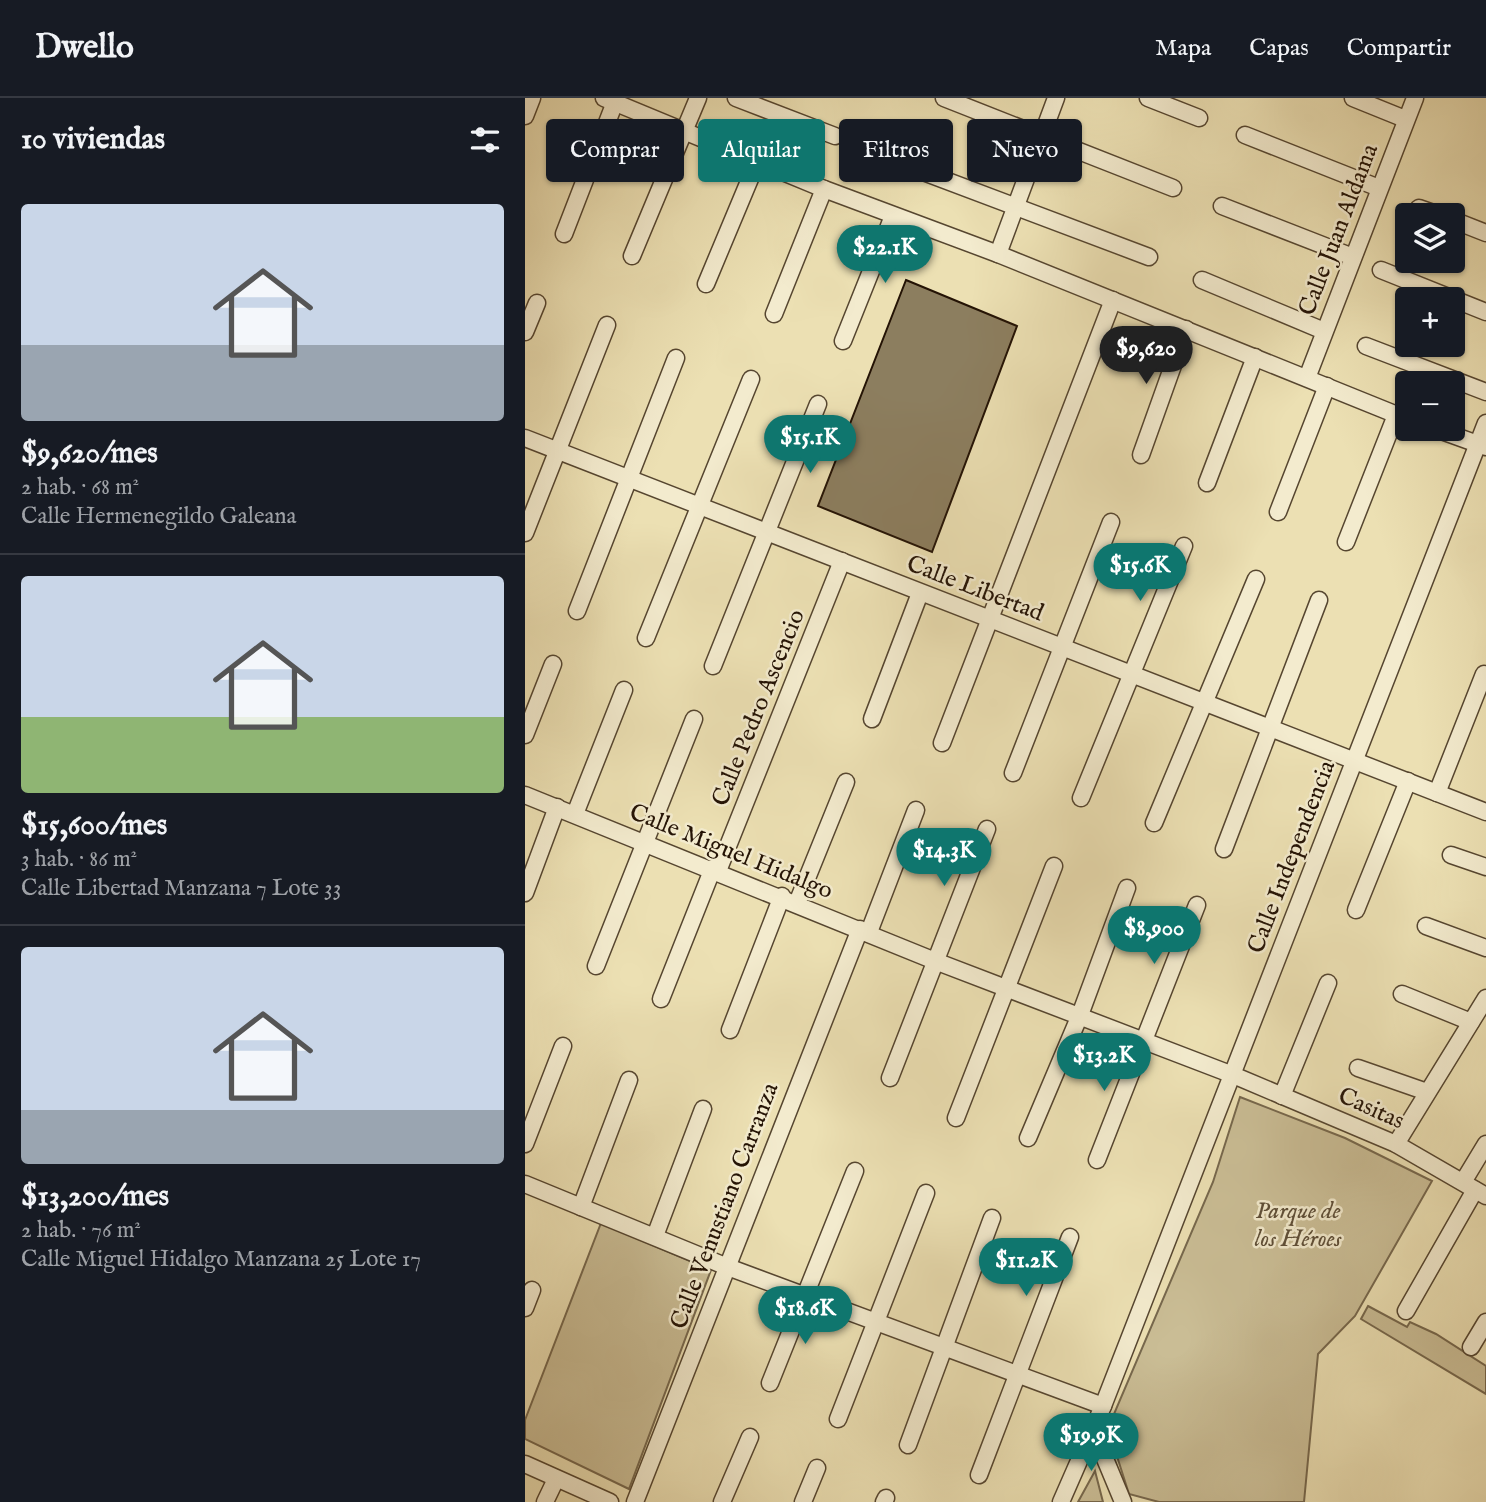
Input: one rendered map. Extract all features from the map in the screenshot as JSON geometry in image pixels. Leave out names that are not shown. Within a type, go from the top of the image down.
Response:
[{"type":"street","points":[[525,117],[532,98]]},
{"type":"street","points":[[632,256],[698,98]]},
{"type":"street","points":[[736,98],[835,136]]},
{"type":"street","points":[[944,98],[997,119]]},
{"type":"street","points":[[1048,119],[1056,98]]},
{"type":"street","points":[[1149,98],[1199,118]]},
{"type":"street","points":[[1353,98],[1405,119]]},
{"type":"street","name":"Calle Juan Aldama","points":[[1307,378],[1415,98]]},
{"type":"street","points":[[564,234],[609,100],[698,136]]},
{"type":"street","points":[[1245,135],[1379,188]]},
{"type":"street","points":[[1082,153],[1173,188]]},
{"type":"street","points":[[706,284],[749,182]]},
{"type":"street","points":[[807,182],[998,254],[1395,414]]},
{"type":"street","points":[[950,182],[1149,257]]},
{"type":"street","points":[[998,254],[1025,182]]},
{"type":"street","points":[[774,314],[824,189]]},
{"type":"street","points":[[1221,206],[1353,257]]},
{"type":"street","points":[[843,341],[893,216]]},
{"type":"street","points":[[1465,225],[1486,233]]},
{"type":"street","points":[[1381,270],[1486,312]]},
{"type":"street","points":[[1202,281],[1324,331]]},
{"type":"street","points":[[942,743],[1113,300]]},
{"type":"street","points":[[525,332],[537,303]]},
{"type":"street","points":[[525,533],[607,325]]},
{"type":"street","points":[[1141,455],[1186,329]]},
{"type":"street","points":[[1366,346],[1486,392]]},
{"type":"street","points":[[1207,483],[1255,357]]},
{"type":"street","points":[[577,611],[675,358]]},
{"type":"street","points":[[646,638],[751,379]]},
{"type":"street","points":[[1278,512],[1327,386]]},
{"type":"street","points":[[713,666],[818,404]]},
{"type":"street","name":"Calle Independencia","points":[[1061,1502],[1103,1406],[1354,759],[1482,445],[1486,423]]},
{"type":"street","points":[[1346,542],[1395,433]]},
{"type":"street","name":"Calle Libertad","points":[[525,438],[1061,648],[1354,759],[1486,813]]},
{"type":"street","points":[[1465,439],[1482,445]]},
{"type":"street","points":[[1013,773],[1111,522]]},
{"type":"street","points":[[1081,798],[1184,546]]},
{"type":"street","name":"Calle Pedro Ascencio","points":[[661,999],[842,561]]},
{"type":"street","points":[[1154,823],[1256,579]]},
{"type":"street","points":[[872,719],[920,593]]},
{"type":"street","points":[[1224,849],[1319,600]]},
{"type":"street","points":[[525,735],[553,664]]},
{"type":"street","points":[[1437,793],[1484,674]]},
{"type":"street","points":[[575,814],[624,690]]},
{"type":"street","points":[[596,966],[694,719]]},
{"type":"street","points":[[1356,910],[1408,781]]},
{"type":"street","points":[[797,902],[846,782]]},
{"type":"street","name":"Calle Miguel Hidalgo","points":[[525,795],[716,869],[935,961],[1233,1075]]},
{"type":"street","points":[[525,893],[557,807]]},
{"type":"street","name":"Calle Venustiano Carranza","points":[[635,1502],[725,1266],[916,810]]},
{"type":"street","points":[[890,1078],[987,829]]},
{"type":"street","points":[[1451,855],[1486,867]]},
{"type":"street","points":[[956,1118],[1054,866]]},
{"type":"street","points":[[1028,1138],[1080,1015],[1127,888]]},
{"type":"street","points":[[730,1030],[782,896]]},
{"type":"street","points":[[1097,1160],[1197,905]]},
{"type":"street","points":[[1426,926],[1486,948]]},
{"type":"street","points":[[1282,1096],[1328,984]]},
{"type":"street","points":[[1402,994],[1471,1022]]},
{"type":"street","points":[[1396,1144],[1486,998]]},
{"type":"street","points":[[525,1144],[563,1046]]},
{"type":"street","points":[[1358,1068],[1427,1093]]},
{"type":"street","name":"Casitas","points":[[1233,1075],[1396,1144],[1475,1189]]},
{"type":"street","points":[[581,1206],[629,1080]]},
{"type":"street","points":[[655,1236],[703,1109]]},
{"type":"street","points":[[1405,1311],[1475,1189],[1486,1144]]},
{"type":"street","points":[[770,1383],[855,1171]]},
{"type":"street","points":[[525,1184],[725,1266],[1103,1406]]},
{"type":"street","points":[[838,1419],[926,1193]]},
{"type":"street","points":[[908,1445],[992,1218]]},
{"type":"street","points":[[979,1475],[1070,1237]]},
{"type":"street","points":[[525,1308],[532,1290]]},
{"type":"street","points":[[1471,1347],[1486,1322]]},
{"type":"street","points":[[1093,1430],[1123,1502]]},
{"type":"street","points":[[722,1502],[750,1437]]},
{"type":"street","points":[[525,1464],[610,1502]]},
{"type":"street","points":[[803,1502],[817,1468]]},
{"type":"street","points":[[545,1502],[556,1479]]},
{"type":"green space","name":"Parque de los Héroes","points":[[1240,1097],[1345,1138],[1432,1181],[1355,1316],[1318,1354],[1304,1502],[1159,1502],[1129,1494],[1108,1428],[1213,1182]]},
{"type":"green space","points":[[601,1223],[711,1270],[629,1489],[525,1439],[525,1420]]},
{"type":"green space","points":[[1368,1306],[1407,1327],[1410,1322],[1436,1334],[1486,1366],[1486,1394],[1361,1319]]},
{"type":"green space","points":[[1095,1471],[1103,1502],[1078,1502]]},
{"type":"building","points":[[906,280],[1017,326],[932,552],[818,506]]}]
